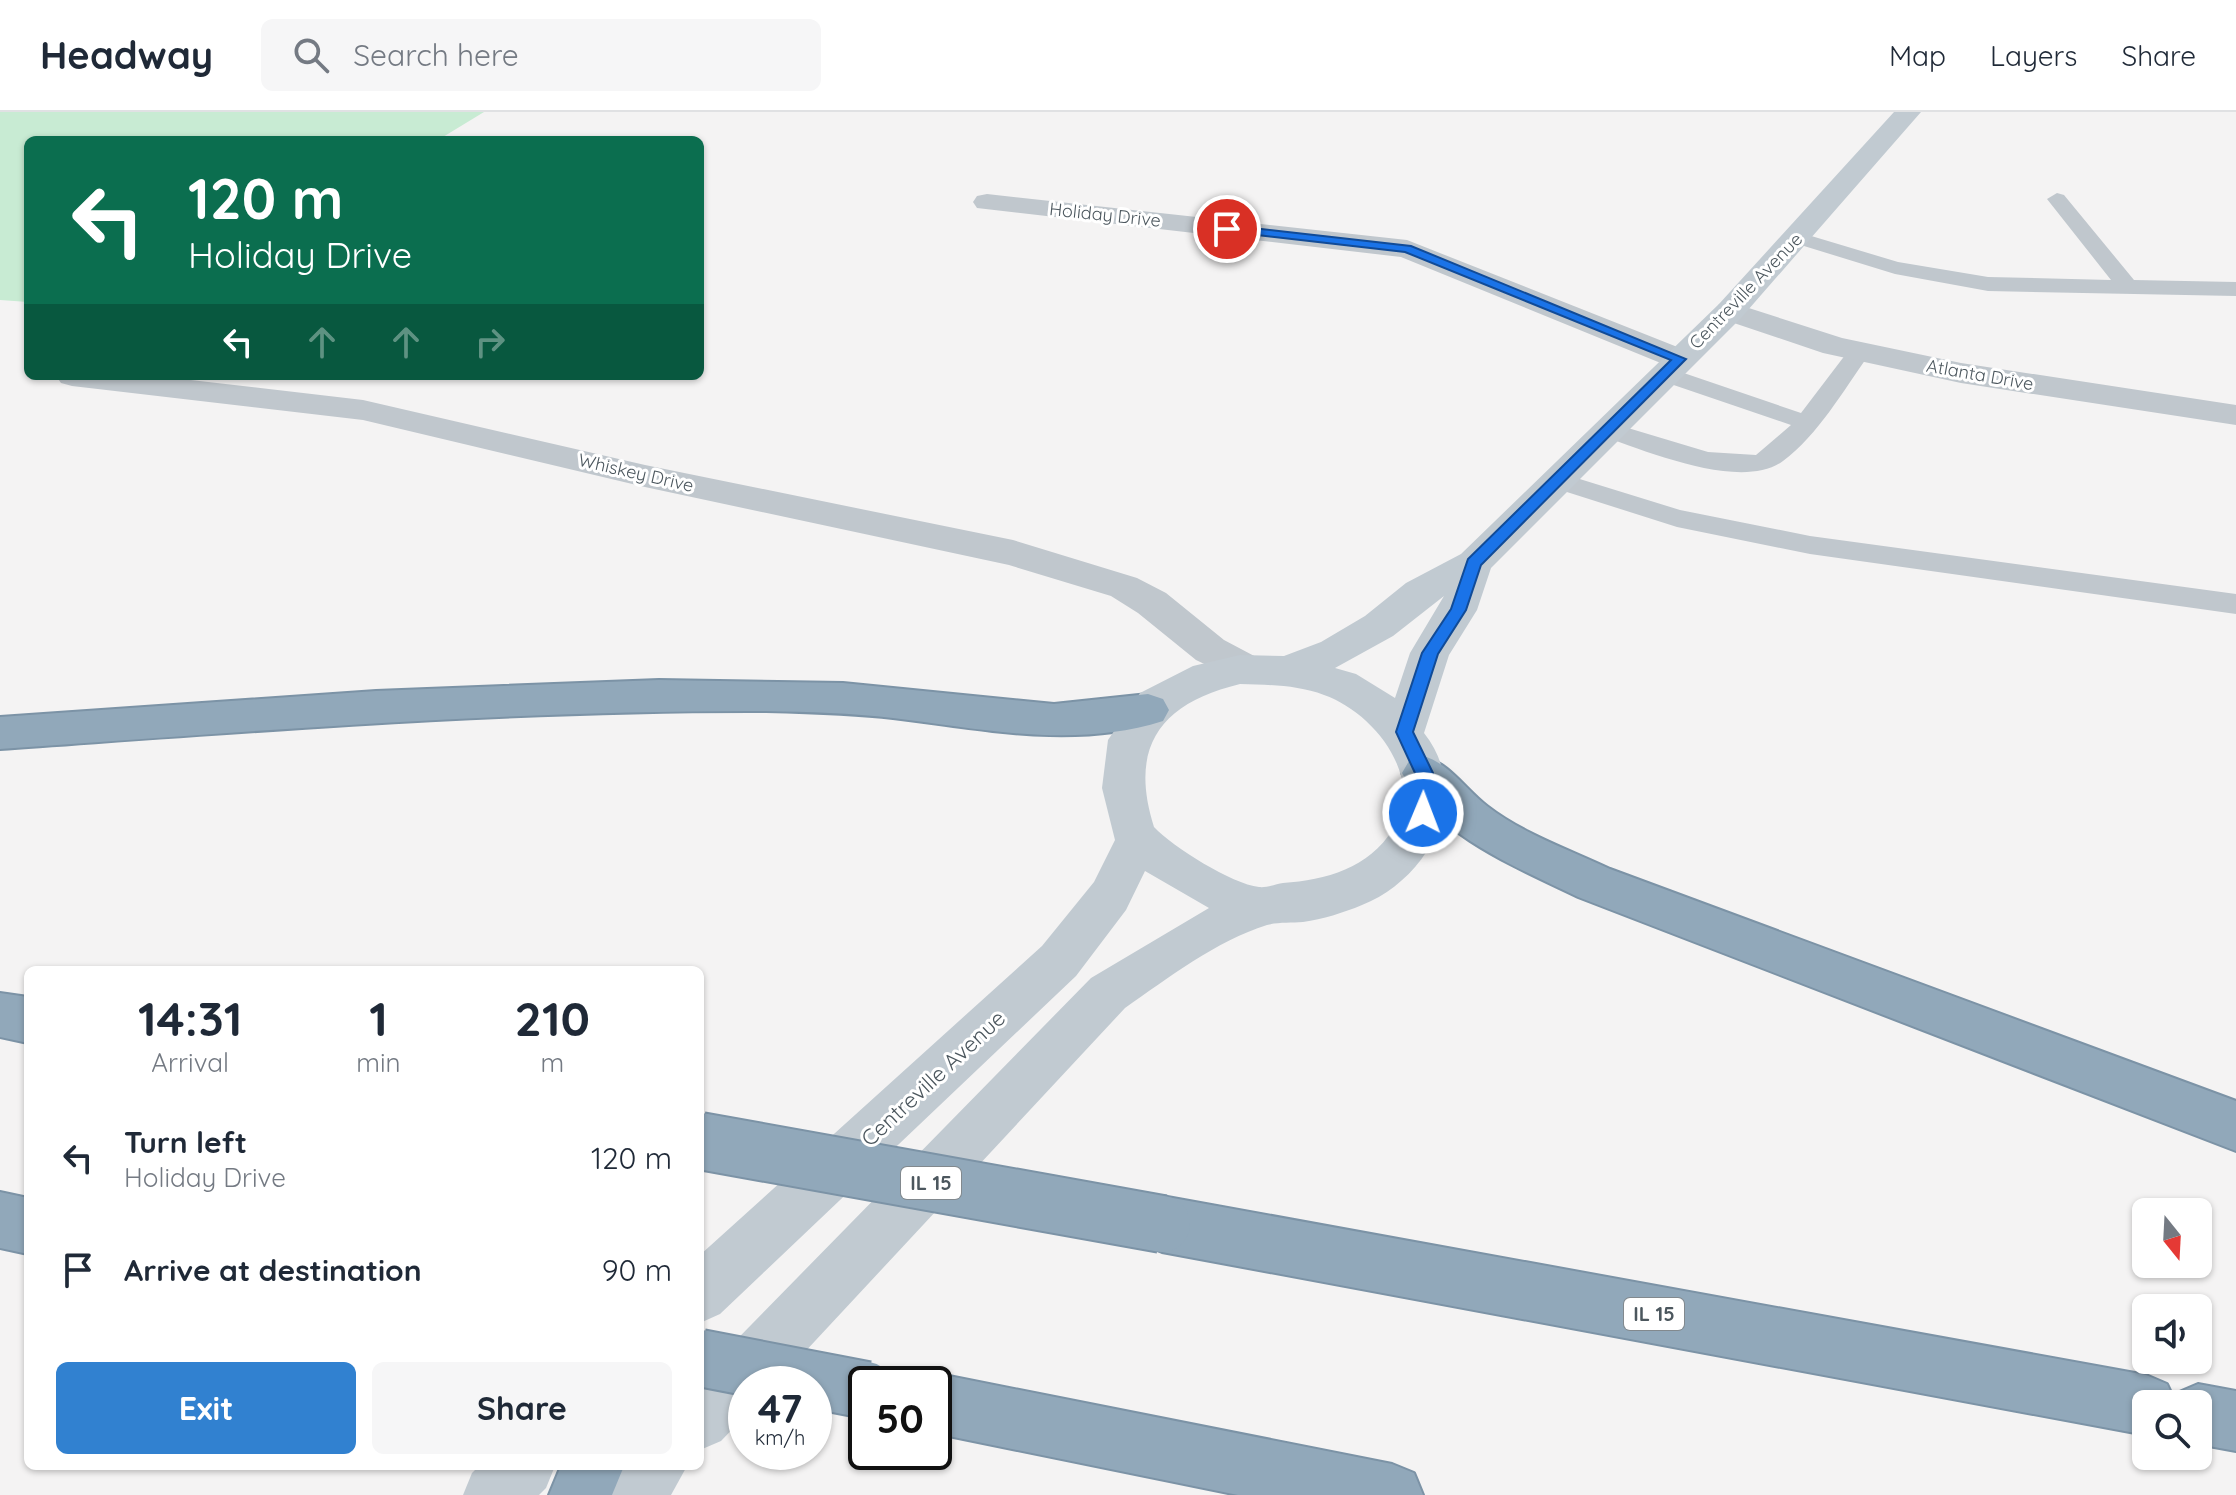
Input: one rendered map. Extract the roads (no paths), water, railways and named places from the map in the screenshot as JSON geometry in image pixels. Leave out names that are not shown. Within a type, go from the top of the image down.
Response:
[{"type":"highway","points":[[0,733],[581,696],[754,696],[892,702],[1066,723],[1112,719],[1165,699]]},
{"type":"highway","points":[[1414,753],[1472,819],[1513,844],[1594,883],[2236,1126]]},
{"type":"highway","points":[[0,1015],[24,1019]]},
{"type":"highway","name":"IL 15","points":[[704,1142],[2132,1402]]},
{"type":"highway","points":[[0,1220],[24,1225]]},
{"type":"highway","points":[[704,1359],[848,1387]]},
{"type":"highway","points":[[952,1407],[1392,1495]]},
{"type":"highway","points":[[2212,1417],[2236,1421]]},
{"type":"highway","points":[[580,1495],[591,1470]]},
{"type":"main road","name":"Centreville Avenue","points":[[1290,669],[1335,652],[1379,626],[1420,592],[1474,563],[1730,311],[1908,112]]},
{"type":"main road","name":"Centreville Avenue","points":[[704,1416],[1108,993],[1175,947],[1259,907],[1317,900],[1369,882],[1403,851],[1423,813],[1414,753],[1430,653],[1458,610],[1474,563]]},
{"type":"main road","name":"Centreville Avenue","points":[[1165,699],[1211,675],[1244,668],[1290,669],[1336,680],[1375,701],[1414,753]]},
{"type":"main road","points":[[1138,840],[1126,803],[1122,767],[1131,735],[1165,699]]},
{"type":"main road","name":"Centreville Avenue","points":[[704,1290],[1059,961],[1110,896],[1138,840],[1189,880],[1259,907]]},
{"type":"main road","points":[[494,1495],[520,1470]]},
{"type":"main road","points":[[628,1495],[652,1470]]},
{"type":"street","name":"Holiday Drive","points":[[987,202],[1407,249],[1672,366]]},
{"type":"street","name":"Atlanta Drive","points":[[1730,311],[1860,351],[1961,373],[2236,415]]},
{"type":"street","name":"Whiskey Drive","points":[[106,380],[363,410],[645,476],[1013,553],[1124,587],[1152,603],[1181,630],[1244,668]]},
{"type":"street","points":[[1165,699],[1188,658],[1181,630]]},
{"type":"lane","points":[[2057,199],[2128,287]]},
{"type":"lane","points":[[1798,238],[1895,268],[1988,284],[2236,289]]},
{"type":"lane","points":[[1608,430],[1704,459],[1762,463],[1774,456],[1805,422],[1860,351]]},
{"type":"lane","points":[[1672,366],[1805,422]]},
{"type":"lane","points":[[1557,480],[1677,518],[1810,545],[2236,604]]}]
